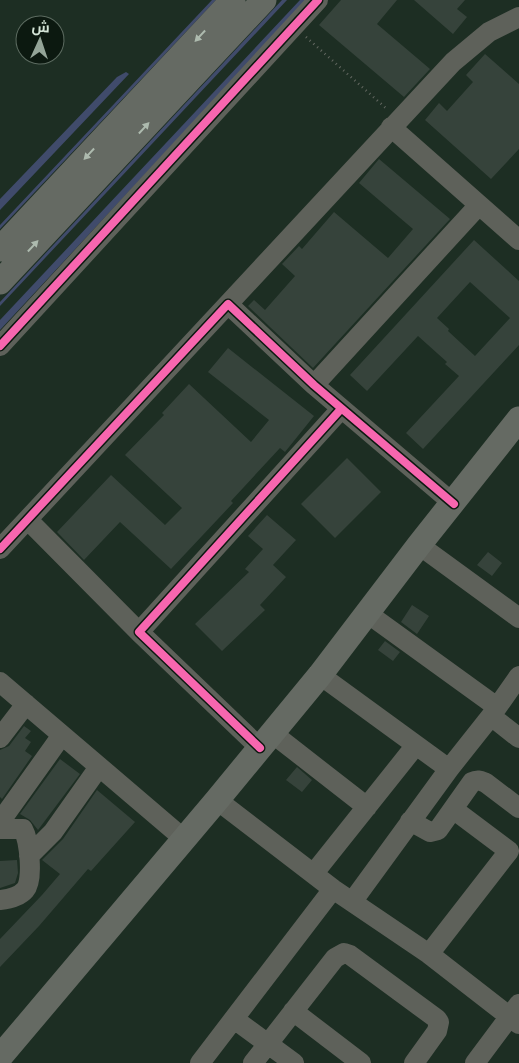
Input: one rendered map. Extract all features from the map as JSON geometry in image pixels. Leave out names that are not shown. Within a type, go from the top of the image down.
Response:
[{"type":"main road","points":[[0,249],[233,0]]},
{"type":"main road","points":[[0,282],[264,0]]},
{"type":"main road","points":[[4,1043],[67,979],[110,925],[217,800],[320,675],[419,545],[454,504],[519,420]]},
{"type":"street","points":[[0,346],[318,0]]},
{"type":"street","points":[[0,549],[453,62],[489,32],[519,17]]},
{"type":"street","points":[[395,123],[479,205],[519,240]]},
{"type":"street","points":[[314,385],[479,205]]},
{"type":"street","points":[[228,304],[341,409],[454,504]]},
{"type":"street","points":[[139,632],[341,409]]},
{"type":"street","points":[[28,520],[139,632],[266,740],[367,807]]},
{"type":"street","points":[[419,545],[519,618]]},
{"type":"street","points":[[367,613],[494,712],[519,738]]},
{"type":"street","points":[[320,675],[449,769]]},
{"type":"street","points":[[352,902],[519,676]]},
{"type":"street","points":[[0,682],[184,839]]},
{"type":"street","points":[[0,738],[26,704]]},
{"type":"street","points":[[0,822],[62,735]]},
{"type":"street","points":[[314,873],[416,745]]},
{"type":"street","points":[[29,856],[53,832],[99,767]]},
{"type":"street","points":[[410,821],[430,832],[438,830],[472,782],[480,780],[519,808]]},
{"type":"street","points":[[217,800],[333,889],[516,1015],[475,1063]]},
{"type":"street","points":[[429,954],[514,855],[453,809]]},
{"type":"street","points":[[0,829],[23,829],[27,836],[30,877],[26,889],[16,897],[0,900]]},
{"type":"street","points":[[200,1063],[333,889]]},
{"type":"street","points":[[253,1063],[335,958],[341,954],[348,954],[437,1019],[439,1022],[437,1031],[414,1063]]},
{"type":"street","points":[[293,1011],[361,1063]]},
{"type":"street","points":[[234,1018],[294,1063]]},
{"type":"path","points":[[293,26],[395,123]]},
{"type":"shaded area","points":[[212,0],[216,0],[0,229],[0,225]]},
{"type":"shaded area","points":[[282,0],[287,0],[0,306],[0,302]]},
{"type":"shaded area","points":[[300,0],[307,0],[0,330],[0,320]]},
{"type":"shaded area","points":[[126,72],[129,74],[0,210],[0,199],[117,77]]},
{"type":"building","points":[[341,0],[397,0],[377,24],[430,69],[404,97],[319,25]]},
{"type":"building","points":[[414,0],[465,0],[457,9],[467,17],[453,34]]},
{"type":"building","points":[[485,54],[519,84],[519,149],[491,179],[425,120],[439,103],[447,111],[473,82],[466,75]]},
{"type":"building","points":[[379,159],[450,219],[313,368],[248,306],[254,300],[265,310],[295,276],[282,264],[299,246],[302,249],[334,212],[388,258],[413,229],[359,183]]},
{"type":"building","points":[[474,240],[519,281],[519,345],[423,449],[406,433],[459,376],[445,364],[447,362],[418,336],[367,391],[350,375]],"holes":[[[470,282],[510,318],[475,356],[437,318]]]},
{"type":"building","points":[[228,348],[314,416],[285,452],[280,448],[231,501],[233,503],[171,569],[120,522],[84,560],[57,532],[111,475],[165,525],[182,508],[125,455],[164,415],[162,413],[189,384],[251,442],[269,420],[208,372]]},
{"type":"building","points":[[347,458],[381,492],[335,538],[301,504]]},
{"type":"building","points":[[267,515],[296,540],[273,565],[286,577],[260,605],[265,610],[222,651],[195,624],[249,572],[245,569],[263,549],[248,536]]},
{"type":"building","points":[[488,552],[502,563],[492,576],[477,565]]},
{"type":"building","points":[[412,605],[429,616],[417,634],[401,622]]},
{"type":"building","points":[[385,641],[400,652],[393,661],[378,650]]},
{"type":"building","points":[[24,726],[31,731],[25,738],[31,742],[25,751],[32,756],[2,799],[0,797],[0,750],[9,746]]},
{"type":"building","points":[[60,759],[80,774],[38,830],[30,820],[20,814]]},
{"type":"building","points":[[297,767],[312,780],[302,792],[286,780]]},
{"type":"building","points":[[97,790],[135,822],[91,871],[88,869],[39,926],[0,967],[0,939],[60,874],[42,860],[63,839]]},
{"type":"building","points":[[17,860],[18,873],[15,883],[0,888],[0,861]]},
{"type":"cycle path","points":[[0,346],[318,0]]},
{"type":"cycle path","points":[[0,549],[228,304],[314,385],[454,504]]},
{"type":"cycle path","points":[[260,748],[139,632],[341,409]]}]
